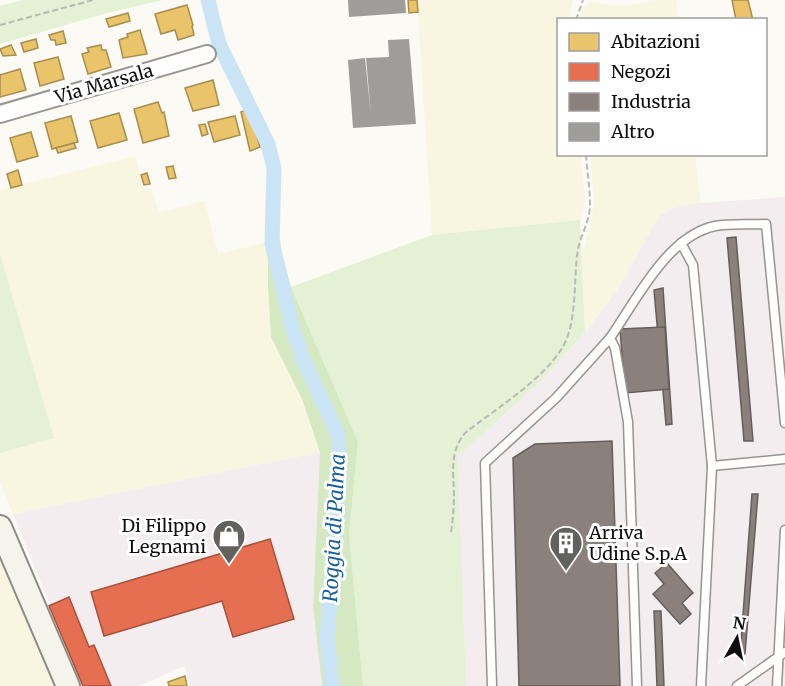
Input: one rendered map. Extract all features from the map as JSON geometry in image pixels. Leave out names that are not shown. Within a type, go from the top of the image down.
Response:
[{"type":"street","name":"Via Marsala","points":[[0,114],[207,54]]},
{"type":"street","points":[[0,527],[68,686]]},
{"type":"lane","points":[[492,686],[485,464],[556,398],[610,339],[659,266],[681,243],[704,230],[716,226],[766,224],[785,423]]},
{"type":"lane","points":[[681,243],[693,265],[712,466],[701,686]]},
{"type":"lane","points":[[610,339],[615,348],[628,422],[637,686]]},
{"type":"lane","points":[[712,466],[785,459]]},
{"type":"lane","points":[[777,686],[782,655],[785,530]]},
{"type":"lane","points":[[736,686],[782,655]]},
{"type":"path","points":[[0,25],[93,0]]},
{"type":"path","points":[[577,18],[583,0]]},
{"type":"path","points":[[451,532],[454,495],[452,467],[459,441],[465,433],[528,384],[557,356],[567,339],[575,292],[578,250],[588,221],[590,207],[586,156]]},
{"type":"shaded area","points":[[417,0],[573,0],[569,18],[557,18],[557,156],[581,156],[585,200],[580,220],[432,235]]},
{"type":"shaded area","points":[[659,0],[676,0],[679,18],[580,18],[583,8],[591,2],[621,6]]},
{"type":"shaded area","points":[[135,156],[144,189],[152,188],[158,212],[205,201],[218,254],[268,242],[271,337],[302,399],[320,452],[13,514],[0,482],[0,453],[54,438],[0,254],[0,190]]},
{"type":"shaded area","points":[[590,156],[695,156],[701,203],[676,207],[659,216],[617,291],[585,332],[582,255],[594,201]]},
{"type":"shaded area","points":[[785,197],[785,686],[466,686],[458,455],[540,382],[585,332],[617,291],[659,216],[668,210],[686,204]]},
{"type":"shaded area","points":[[320,452],[313,606],[322,686],[190,686],[184,666],[139,686],[83,686],[13,514]]},
{"type":"shaded area","points":[[0,554],[58,686],[0,686]]},
{"type":"green space","points":[[23,0],[163,0],[107,13],[0,44],[0,6]]},
{"type":"green space","points":[[580,220],[585,332],[540,382],[458,456],[466,686],[363,686],[349,534],[358,442],[291,287],[432,235]]},
{"type":"green space","points":[[279,233],[291,287],[358,442],[349,534],[363,686],[322,686],[313,606],[320,452],[302,399],[271,337],[268,242]]},
{"type":"green space","points":[[0,254],[54,438],[0,453]]},
{"type":"building: Abitazioni","points":[[408,0],[417,0],[418,12],[409,13]]},
{"type":"building: Abitazioni","points":[[732,0],[748,0],[752,18],[736,18]]},
{"type":"building: Abitazioni","points":[[187,5],[194,35],[178,40],[175,30],[161,34],[155,14]]},
{"type":"building: Abitazioni","points":[[128,13],[130,21],[109,27],[106,19]]},
{"type":"building: Abitazioni","points":[[140,30],[147,54],[123,58],[119,40],[128,37],[127,34]]},
{"type":"building: Abitazioni","points":[[63,31],[66,43],[56,45],[55,40],[51,40],[49,35]]},
{"type":"building: Abitazioni","points":[[36,39],[38,48],[24,52],[21,43]]},
{"type":"building: Abitazioni","points":[[11,45],[16,55],[3,56],[0,49]]},
{"type":"building: Abitazioni","points":[[101,45],[102,50],[106,50],[111,67],[88,74],[82,54],[89,52],[87,48]]},
{"type":"building: Abitazioni","points":[[58,57],[64,79],[40,86],[34,63]]},
{"type":"building: Abitazioni","points":[[20,69],[26,90],[0,97],[0,75]]},
{"type":"building: Abitazioni","points":[[213,80],[219,105],[193,111],[185,88]]},
{"type":"building: Abitazioni","points":[[158,102],[162,113],[164,112],[169,136],[143,143],[134,109]]},
{"type":"building: Abitazioni","points":[[247,110],[260,147],[250,151],[241,112]]},
{"type":"building: Abitazioni","points":[[119,113],[127,140],[98,148],[90,121]]},
{"type":"building: Abitazioni","points":[[71,116],[78,142],[52,149],[45,123]]},
{"type":"building: Abitazioni","points":[[235,116],[240,135],[214,142],[208,122]]},
{"type":"building: Abitazioni","points":[[205,124],[208,134],[202,136],[199,125]]},
{"type":"building: Abitazioni","points":[[31,132],[38,156],[17,162],[10,138]]},
{"type":"building: Abitazioni","points":[[74,143],[76,148],[58,153],[56,148]]},
{"type":"building: Abitazioni","points":[[173,166],[176,178],[169,179],[166,167]]},
{"type":"building: Abitazioni","points":[[18,170],[22,185],[11,188],[7,174]]},
{"type":"building: Abitazioni","points":[[147,173],[150,184],[144,185],[141,175]]},
{"type":"building: Abitazioni","points":[[185,676],[187,686],[169,686],[168,682]]},
{"type":"building: Negozi","name":"Di Filippo Legnami","points":[[270,539],[294,619],[233,637],[222,601],[104,636],[91,592]]},
{"type":"building: Negozi","points":[[69,597],[89,647],[94,645],[111,686],[83,686],[49,606]]},
{"type":"building: Industria","points":[[736,237],[753,441],[744,441],[727,238]]},
{"type":"building: Industria","points":[[663,288],[672,424],[666,425],[654,290]]},
{"type":"building: Industria","points":[[665,327],[669,389],[625,393],[620,329]]},
{"type":"building: Industria","name":"Arriva Udine S.p.A","points":[[612,441],[620,686],[519,686],[513,458],[535,444]]},
{"type":"building: Industria","points":[[752,494],[758,494],[745,654],[740,655]]},
{"type":"building: Industria","points":[[667,563],[693,593],[682,603],[691,614],[680,624],[653,594],[664,584],[655,573]]},
{"type":"building: Industria","points":[[654,611],[661,611],[664,686],[657,686]]},
{"type":"building: Altro","points":[[348,0],[405,0],[406,13],[349,17]]},
{"type":"building: Altro","points":[[409,39],[416,124],[353,128],[348,60],[365,58],[371,116],[366,58],[389,57],[388,40]]},
{"type":"waterway","name":"Roggia di Palma","points":[[208,0],[219,44],[268,144],[274,168],[272,244],[293,330],[303,359],[338,435],[340,466],[338,509],[327,636],[332,686]]},
{"type":"place","name":"Di Filippo Legnami","points":[[229,565]]},
{"type":"place","name":"Arriva Udine S.p.A","points":[[566,572]]}]
